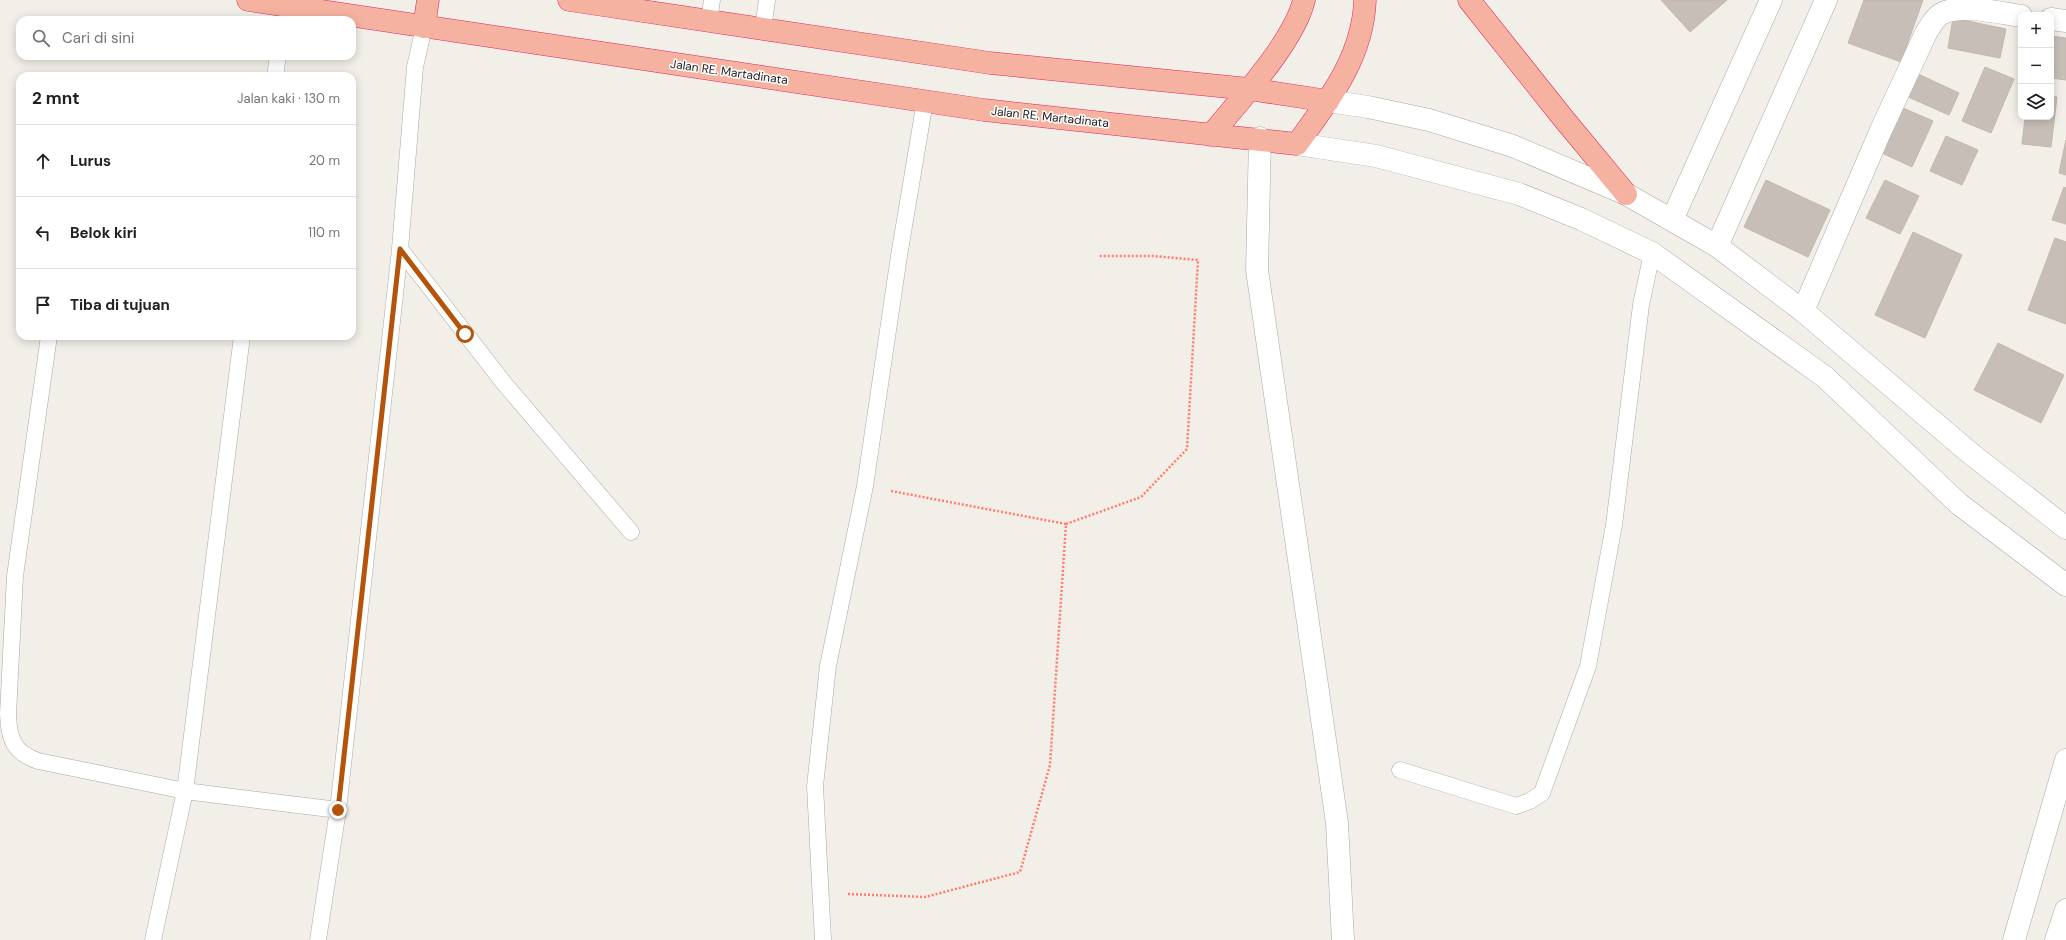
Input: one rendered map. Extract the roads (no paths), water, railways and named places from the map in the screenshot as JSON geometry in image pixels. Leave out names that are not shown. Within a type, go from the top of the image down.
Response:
[{"type":"highway","name":"Jalan RE. Martadinata","points":[[248,0],[283,13],[313,16]]},
{"type":"highway","points":[[424,27],[428,0]]},
{"type":"highway","points":[[569,0],[711,10],[763,29],[990,62],[1249,89],[1328,101]]},
{"type":"highway","points":[[1211,135],[1249,89],[1281,46],[1301,12],[1304,0]]},
{"type":"highway","points":[[1296,144],[1328,101],[1350,65],[1359,34],[1365,0]]},
{"type":"highway","points":[[1469,0],[1626,194]]},
{"type":"highway","name":"Jalan RE. Martadinata","points":[[356,20],[424,27],[984,110],[1211,135],[1260,138],[1296,144]]},
{"type":"street","points":[[1672,220],[1771,0]]},
{"type":"street","points":[[1717,246],[1826,0]]},
{"type":"street","points":[[1803,311],[1881,130],[1926,33],[1935,20],[1940,14],[1956,9],[2018,16]]},
{"type":"street","points":[[2054,19],[2066,21]]},
{"type":"street","points":[[1328,101],[1400,113],[1459,128],[1513,146],[1626,194],[1717,246],[1803,311],[1970,453],[2066,528]]},
{"type":"street","points":[[1260,138],[1257,270],[1337,823],[1343,940]]},
{"type":"street","points":[[1296,144],[1376,156],[1518,194],[1581,219],[1652,253],[1825,377],[1959,504],[2066,585]]},
{"type":"street","points":[[2014,940],[2066,760]]},
{"type":"street","points":[[2056,940],[2066,910]]},
{"type":"lane","points":[[763,29],[767,0]]},
{"type":"lane","points":[[318,940],[338,810],[400,249],[415,67],[424,27]]},
{"type":"lane","points":[[276,72],[277,60]]},
{"type":"lane","points":[[824,940],[815,786],[828,666],[865,486],[899,256],[925,101]]},
{"type":"lane","points":[[400,249],[503,382],[631,532]]},
{"type":"lane","points":[[1400,770],[1516,806],[1530,802],[1542,793],[1588,666],[1614,525],[1641,305],[1652,253]]},
{"type":"lane","points":[[47,340],[15,576],[8,731],[13,744],[20,753],[26,757],[38,761],[186,791],[338,810]]},
{"type":"lane","points":[[153,940],[186,791],[242,340]]}]
